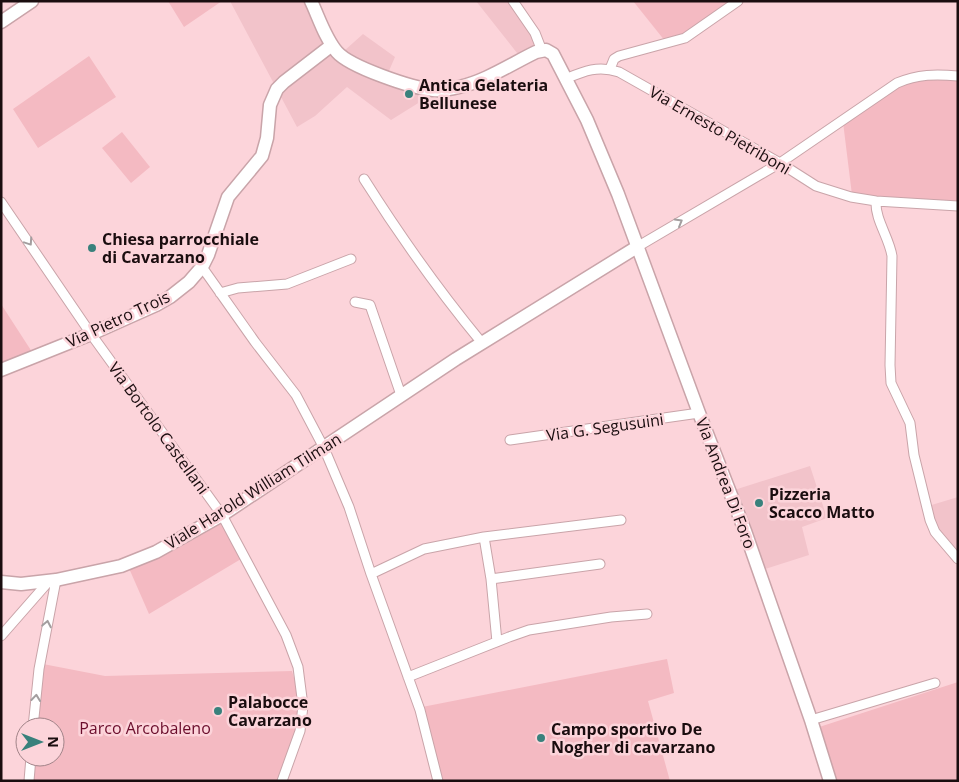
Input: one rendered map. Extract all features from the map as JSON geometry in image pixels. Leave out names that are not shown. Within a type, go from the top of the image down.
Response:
[{"type":"street","points":[[1,22],[32,1]]},
{"type":"street","points":[[312,4],[332,45],[342,57],[358,66],[407,84],[434,90],[446,90],[470,84],[542,51],[535,33],[514,1]]},
{"type":"street","points":[[610,69],[614,59],[619,56],[692,35],[738,1]]},
{"type":"street","name":"Via Pietro Trois","points":[[1,370],[90,334],[170,297],[189,282],[202,267],[213,242],[228,197],[262,156],[267,138],[270,105],[277,89],[332,45]]},
{"type":"street","name":"Via Andrea Di Foro","points":[[542,51],[552,54],[587,120],[615,186],[699,414],[745,531],[811,720],[830,781]]},
{"type":"street","name":"Via Ernesto Pietriboni","points":[[565,79],[593,68],[610,69],[619,72],[780,163],[816,186],[851,197],[876,201],[958,206]]},
{"type":"street","points":[[637,247],[780,163],[897,83],[924,74],[958,76]]},
{"type":"street","points":[[364,179],[396,230],[482,343]]},
{"type":"street","points":[[876,201],[876,212],[889,243],[892,256],[891,383],[910,423],[914,455],[930,520],[936,532],[958,559]]},
{"type":"street","name":"Via Bortolo Castellani","points":[[1,202],[90,334],[222,514],[286,635],[298,667],[302,695],[302,717],[300,731],[282,781]]},
{"type":"street","name":"Viale Harold William Tilman","points":[[1,582],[21,584],[53,580],[121,566],[156,552],[222,514],[324,448],[401,395],[637,247]]},
{"type":"street","points":[[220,293],[238,288],[287,284],[351,259]]},
{"type":"street","points":[[202,267],[255,342],[296,395],[324,448],[349,507],[370,574],[420,710],[438,781]]},
{"type":"street","points":[[355,302],[370,305],[401,395]]},
{"type":"street","name":"Via G. Segusuini","points":[[510,440],[699,414]]},
{"type":"street","points":[[370,574],[424,549],[484,537],[622,520]]},
{"type":"street","points":[[484,537],[492,579],[498,642]]},
{"type":"street","points":[[492,579],[600,564]]},
{"type":"street","points":[[1,636],[53,580]]},
{"type":"street","points":[[34,717],[39,669],[53,580]]},
{"type":"street","points":[[408,676],[529,630],[611,617],[647,614]]},
{"type":"street","points":[[811,720],[935,683]]},
{"type":"street","points":[[29,781],[30,767]]},
{"type":"shaded area","points":[[231,1],[313,1],[332,41],[344,51],[363,34],[395,57],[388,73],[436,92],[391,120],[347,87],[315,116],[297,127]]},
{"type":"shaded area","points":[[476,1],[515,1],[546,47],[521,58]]},
{"type":"shaded area","points":[[810,466],[827,518],[802,527],[809,555],[756,572],[728,492]]},
{"type":"shaded area","points":[[958,497],[958,557],[936,529],[925,507]]},
{"type":"green space","points":[[168,1],[222,1],[184,27]]},
{"type":"green space","points":[[633,1],[732,1],[684,36],[665,41]]},
{"type":"green space","points":[[89,56],[116,97],[38,148],[13,109]]},
{"type":"green space","points":[[958,75],[958,207],[852,195],[843,122],[893,83]]},
{"type":"green space","points":[[122,132],[150,167],[131,183],[102,148]]},
{"type":"green space","points":[[1,304],[34,355],[1,368]]},
{"type":"green space","points":[[220,519],[241,559],[149,614],[128,566]]},
{"type":"green space","name":"Campo sportivo De Nogher di cavarzano","points":[[667,659],[674,693],[648,701],[670,781],[433,781],[417,708]]},
{"type":"green space","name":"Parco Arcobaleno","points":[[43,664],[105,676],[292,671],[298,692],[298,749],[285,781],[33,780],[34,767],[65,767],[65,717],[37,717]]},
{"type":"green space","points":[[958,682],[958,781],[826,781],[810,730]]},
{"type":"place","name":"Antica Gelateria Bellunese","points":[[409,94]]},
{"type":"place","name":"Chiesa parrocchiale di Cavarzano","points":[[92,248]]},
{"type":"place","name":"Pizzeria Scacco Matto","points":[[759,503]]},
{"type":"place","name":"Palabocce Cavarzano","points":[[218,711]]},
{"type":"place","name":"Campo sportivo De Nogher di cavarzano","points":[[541,738]]}]
